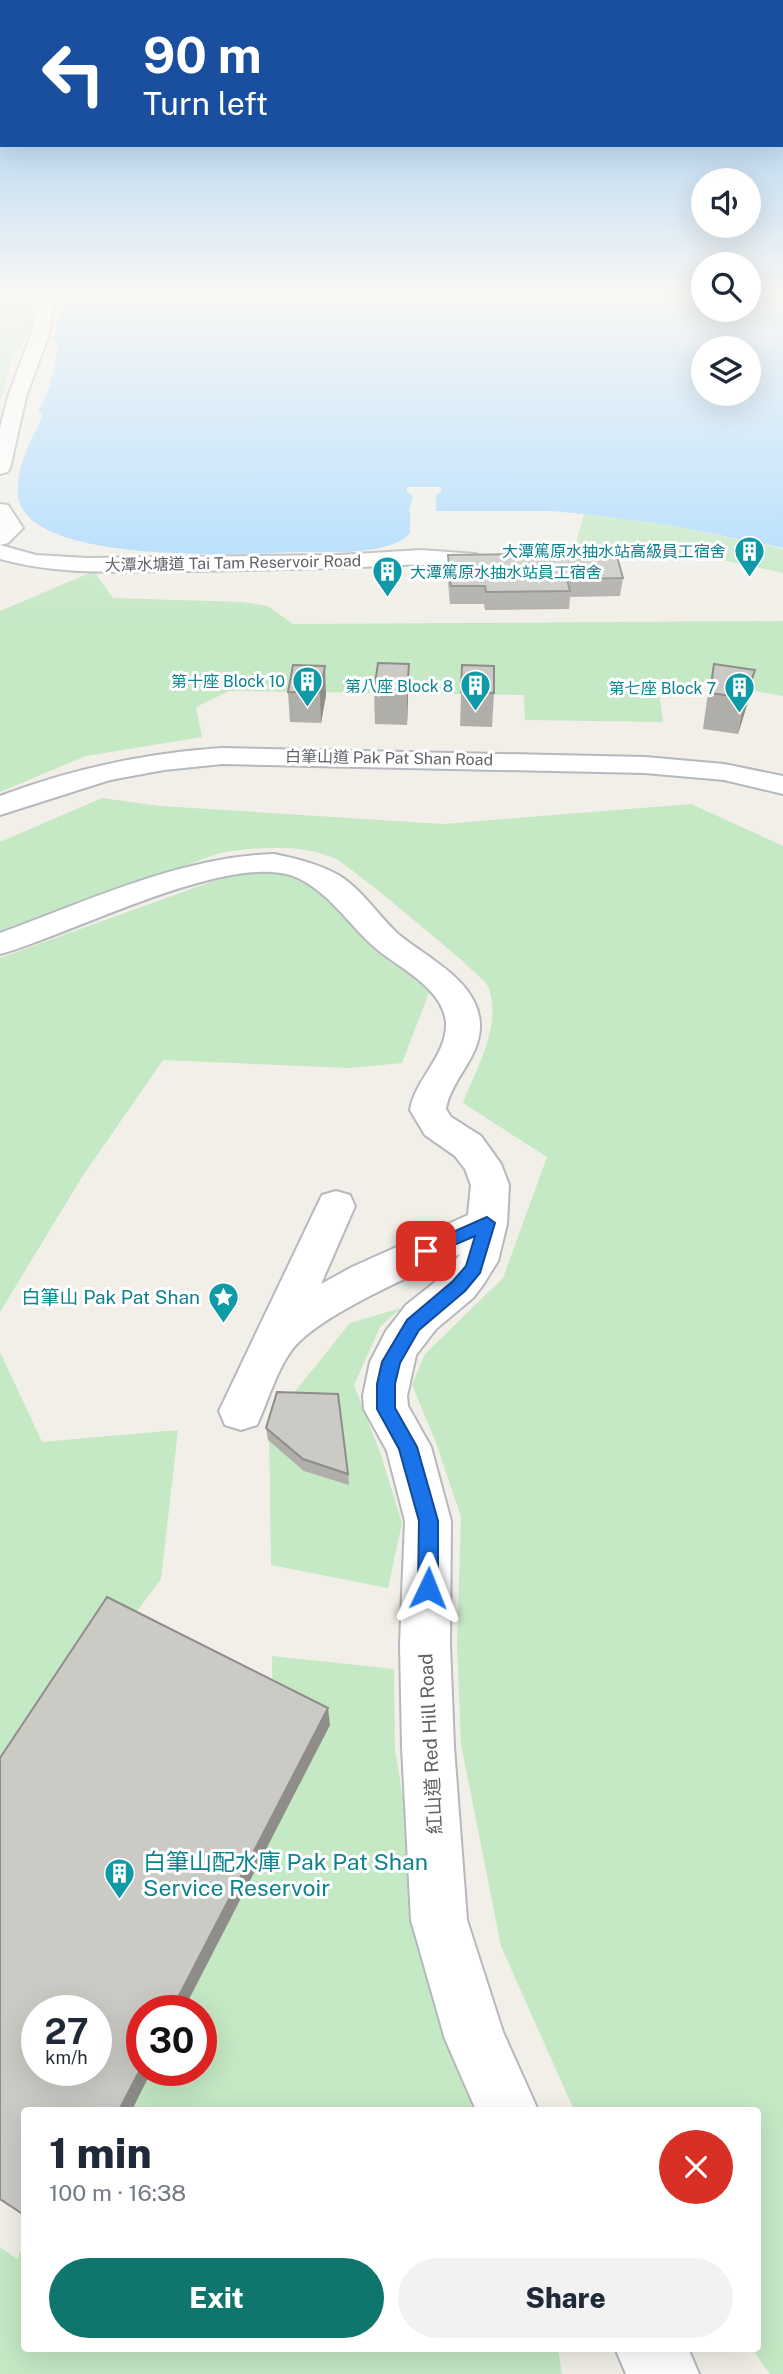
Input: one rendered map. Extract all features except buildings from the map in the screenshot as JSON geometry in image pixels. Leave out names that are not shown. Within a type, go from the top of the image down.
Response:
[{"type":"street","points":[[0,468],[16,405]]},
{"type":"street","points":[[0,510],[12,528],[0,538]]},
{"type":"street","name":"大潭水塘道 Tai Tam Reservoir Road","points":[[0,552],[35,562],[86,565],[339,562],[421,557],[468,559]]},
{"type":"street","name":"白筆山道 Pak Pat Shan Road","points":[[0,806],[50,787],[114,769],[166,760],[231,756],[645,765],[724,772],[783,785]]},
{"type":"street","name":"紅山道 Red Hill Road","points":[[0,944],[158,885],[246,864],[274,863],[291,866],[325,880],[386,940],[443,984],[460,1007],[463,1024],[461,1040],[455,1056],[430,1098],[428,1110],[438,1126],[468,1146],[482,1164],[490,1185],[487,1223],[478,1261],[470,1275],[421,1317],[401,1343],[391,1362],[385,1396],[386,1409],[408,1447],[428,1521],[425,1657],[439,1920],[475,2039],[506,2107]]},
{"type":"street","points":[[241,1411],[336,1206]]},
{"type":"street","points":[[276,1338],[309,1311],[339,1293],[487,1223]]},
{"type":"green space","points":[[584,514],[670,525],[783,549],[783,573],[707,557],[575,547]]},
{"type":"green space","points":[[94,571],[113,598],[243,602],[268,606],[293,624],[783,621],[783,696],[723,685],[658,683],[663,722],[525,720],[524,695],[229,691],[196,707],[202,737],[86,756],[0,792],[0,611]]},
{"type":"green space","points":[[102,798],[160,806],[443,824],[691,804],[783,846],[783,2374],[770,2374],[754,2352],[761,2352],[761,2107],[573,2107],[501,1946],[461,1744],[457,1645],[461,1517],[435,1440],[412,1385],[425,1354],[503,1278],[547,1157],[463,1103],[490,1030],[492,1000],[488,986],[442,943],[346,866],[322,854],[294,848],[220,853],[0,931],[0,842]]},
{"type":"green space","points":[[257,870],[288,872],[312,878],[429,974],[429,993],[402,1063],[349,1068],[163,1060],[82,1177],[0,1312],[0,958],[233,874]]},
{"type":"green space","points":[[401,1308],[380,1327],[354,1385],[381,1455],[402,1523],[388,1588],[271,1565],[269,1424],[350,1323]]},
{"type":"green space","points":[[0,1352],[42,1442],[178,1430],[161,1579],[0,1795]]},
{"type":"green space","points":[[272,1656],[394,1669],[395,1750],[432,1969],[489,2107],[92,2107],[103,2086],[112,2086],[112,2068],[126,2039],[126,2086],[217,2086],[217,1995],[148,1995],[273,1742]]},
{"type":"green space","points":[[0,2247],[17,2259],[21,2250],[21,2352],[559,2352],[562,2374],[0,2374]]},
{"type":"water","points":[[41,405],[783,405],[783,548],[670,525],[550,511],[410,511],[410,533],[401,540],[388,546],[357,551],[189,554],[97,545],[58,535],[30,519],[18,496],[24,457],[43,415],[38,410]]},
{"type":"pier","points":[[407,487],[441,487],[441,492],[436,495],[436,511],[409,511],[413,496],[407,492]]},
{"type":"place","name":"大潭篤原水抽水站高級員工宿舍","points":[[749,578]]},
{"type":"place","name":"大潭篤原水抽水站員工宿舍","points":[[387,599]]},
{"type":"place","name":"第十座 Block 10","points":[[308,708]]},
{"type":"place","name":"第八座 Block 8","points":[[476,713]]},
{"type":"place","name":"第七座 Block 7","points":[[739,715]]},
{"type":"place","name":"白筆山 Pak Pat Shan","points":[[223,1324]]},
{"type":"place","name":"白筆山配水庫 Pak Pat Shan Service Reservoir","points":[[120,1901]]},
{"type":"route","points":[[426,1251],[487,1223],[474,1268],[459,1286],[413,1325],[391,1362],[386,1384],[386,1409],[408,1447],[420,1482],[428,1521],[428,1588]]}]
